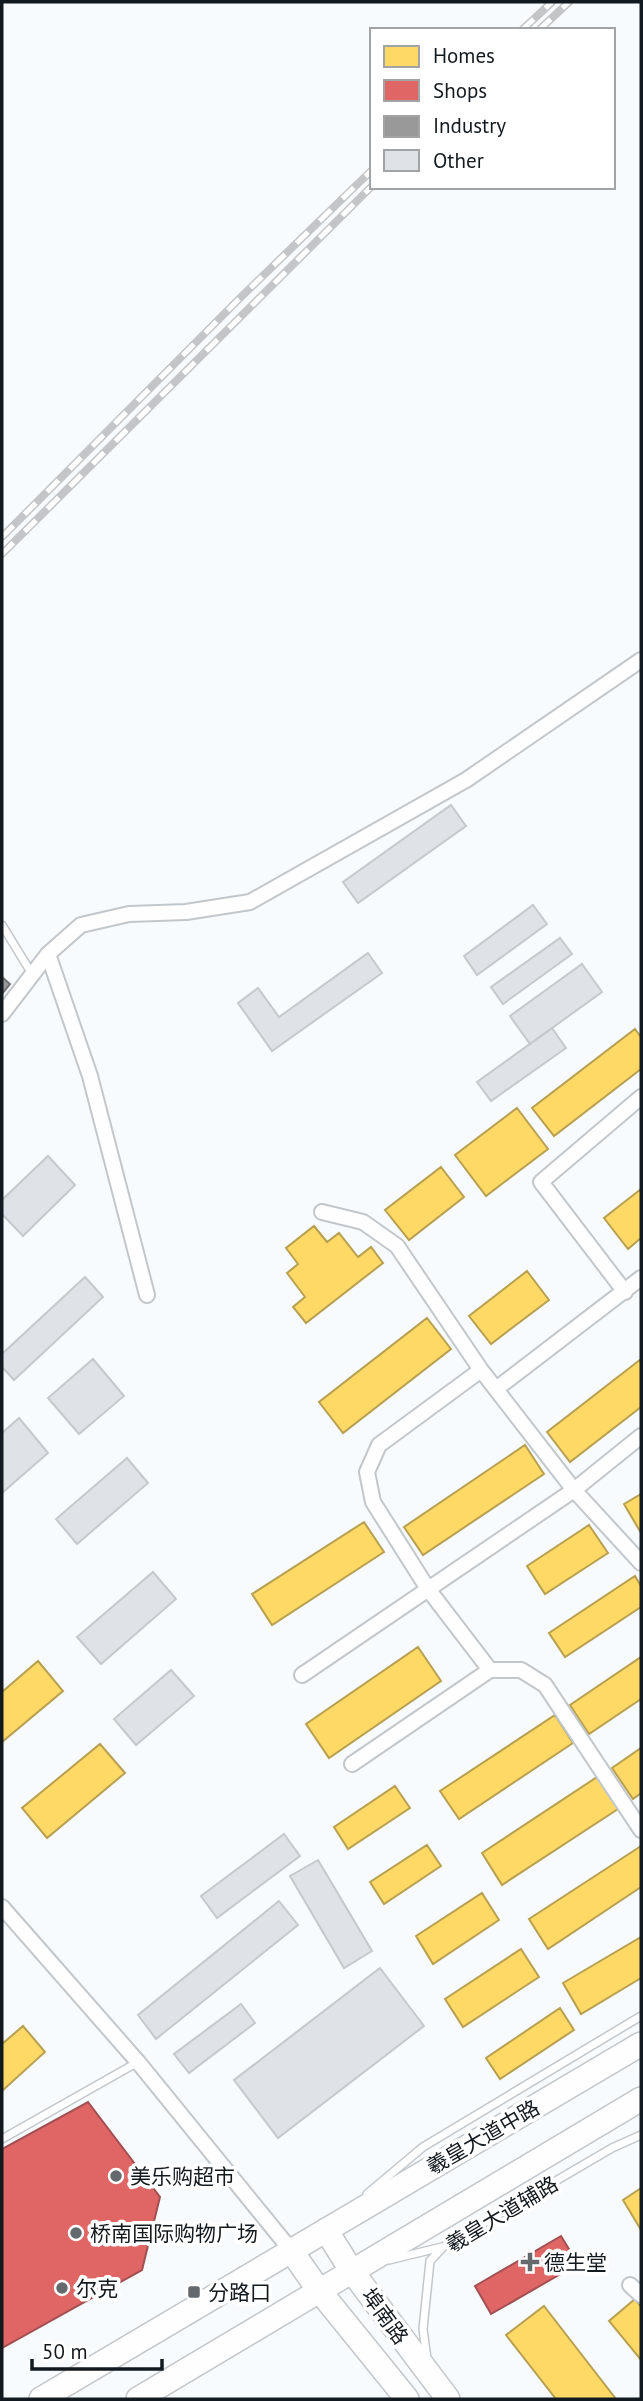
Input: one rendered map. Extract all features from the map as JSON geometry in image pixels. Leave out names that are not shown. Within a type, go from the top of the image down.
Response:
[{"type":"main road","name":"羲皇大道中路","points":[[41,2399],[290,2249],[641,2044]]},
{"type":"main road","points":[[138,2399],[318,2289],[641,2099]]},
{"type":"main road","name":"埠南路","points":[[326,2230],[351,2270],[448,2399]]},
{"type":"main road","name":"埠南路","points":[[290,2249],[318,2289],[407,2399]]},
{"type":"street","points":[[2,1014],[48,954],[81,925],[129,914],[186,912],[250,902],[467,780],[641,660]]},
{"type":"street","points":[[48,954],[90,1076],[147,1295]]},
{"type":"street","points":[[625,1292],[541,1182],[641,1097]]},
{"type":"street","points":[[322,1212],[363,1222],[397,1246],[481,1370],[574,1490],[641,1563]]},
{"type":"street","points":[[496,1389],[641,1280]]},
{"type":"street","points":[[481,1370],[386,1438],[369,1462],[367,1482],[373,1502],[428,1589],[491,1671]]},
{"type":"street","points":[[302,1675],[574,1490],[641,1436]]},
{"type":"street","points":[[352,1764],[491,1671],[521,1670],[545,1685],[641,1830]]},
{"type":"street","points":[[2,1907],[138,2062],[290,2249]]},
{"type":"street","points":[[630,2285],[641,2295]]},
{"type":"lane","points":[[2,925],[32,975]]},
{"type":"lane","points":[[326,2230],[423,2147],[641,2016]]},
{"type":"lane","points":[[2,2139],[138,2062]]},
{"type":"lane","name":"羲皇大道辅路","points":[[430,2377],[423,2329],[430,2261],[443,2247],[612,2148],[641,2135]]},
{"type":"lane","points":[[351,2270],[443,2247]]},
{"type":"building: Homes","points":[[635,1029],[641,1037],[641,1069],[554,1136],[532,1108]]},
{"type":"building: Homes","points":[[517,1108],[548,1149],[486,1196],[455,1155]]},
{"type":"building: Homes","points":[[441,1167],[464,1197],[409,1240],[385,1210]]},
{"type":"building: Homes","points":[[641,1189],[641,1238],[628,1249],[604,1218]]},
{"type":"building: Homes","points":[[314,1226],[327,1242],[339,1233],[358,1257],[371,1247],[383,1263],[306,1323],[293,1307],[305,1297],[287,1273],[298,1264],[286,1248]]},
{"type":"building: Homes","points":[[527,1271],[549,1300],[491,1344],[469,1316]]},
{"type":"building: Homes","points":[[427,1318],[451,1349],[343,1433],[319,1402]]},
{"type":"building: Homes","points":[[641,1359],[641,1407],[570,1462],[547,1432]]},
{"type":"building: Homes","points":[[525,1445],[544,1474],[423,1555],[404,1527]]},
{"type":"building: Homes","points":[[641,1494],[641,1533],[624,1504]]},
{"type":"building: Homes","points":[[364,1522],[384,1552],[272,1625],[252,1594]]},
{"type":"building: Homes","points":[[589,1525],[608,1553],[545,1594],[527,1566]]},
{"type":"building: Homes","points":[[635,1576],[641,1586],[641,1607],[565,1657],[549,1633]]},
{"type":"building: Homes","points":[[418,1647],[441,1681],[329,1758],[306,1724]]},
{"type":"building: Homes","points":[[641,1657],[641,1699],[589,1734],[570,1705]]},
{"type":"building: Homes","points":[[38,1661],[63,1691],[2,1742],[2,1692]]},
{"type":"building: Homes","points":[[555,1715],[573,1743],[459,1819],[440,1791]]},
{"type":"building: Homes","points":[[100,1744],[125,1773],[47,1838],[22,1808]]},
{"type":"building: Homes","points":[[641,1748],[641,1793],[633,1799],[612,1768]]},
{"type":"building: Homes","points":[[597,1777],[618,1809],[502,1885],[482,1853]]},
{"type":"building: Homes","points":[[395,1786],[410,1808],[348,1849],[334,1827]]},
{"type":"building: Homes","points":[[427,1845],[441,1866],[384,1904],[370,1882]]},
{"type":"building: Homes","points":[[641,1846],[641,1887],[548,1949],[529,1919]]},
{"type":"building: Homes","points":[[482,1893],[499,1920],[433,1964],[416,1936]]},
{"type":"building: Homes","points":[[641,1937],[641,1978],[581,2014],[563,1983]]},
{"type":"building: Homes","points":[[521,1949],[539,1977],[463,2027],[445,1999]]},
{"type":"building: Homes","points":[[560,2008],[574,2030],[500,2079],[486,2058]]},
{"type":"building: Homes","points":[[23,2026],[45,2052],[2,2091],[2,2044]]},
{"type":"building: Homes","points":[[641,2188],[641,2230],[623,2200]]},
{"type":"building: Homes","points":[[635,2299],[641,2307],[641,2360],[609,2321]]},
{"type":"building: Homes","points":[[544,2306],[616,2399],[556,2399],[506,2335]]},
{"type":"building: Shops","name":"桥南国际购物广场","points":[[88,2102],[160,2197],[142,2270],[2,2348],[2,2149]]},
{"type":"building: Shops","points":[[561,2236],[578,2264],[491,2314],[475,2286]]},
{"type":"building: Industry","points":[[2,977],[10,984],[2,994]]},
{"type":"building: Other","points":[[451,805],[466,826],[358,903],[343,882]]},
{"type":"building: Other","points":[[533,905],[547,924],[477,975],[464,956]]},
{"type":"building: Other","points":[[560,938],[572,954],[503,1004],[491,987]]},
{"type":"building: Other","points":[[368,953],[382,973],[272,1051],[238,1003],[258,988],[279,1017]]},
{"type":"building: Other","points":[[582,964],[602,992],[530,1044],[510,1016]]},
{"type":"building: Other","points":[[552,1028],[566,1048],[491,1101],[477,1082]]},
{"type":"building: Other","points":[[48,1156],[75,1185],[23,1236],[2,1214],[2,1200]]},
{"type":"building: Other","points":[[85,1277],[103,1297],[14,1380],[2,1367],[2,1354]]},
{"type":"building: Other","points":[[93,1359],[124,1396],[79,1434],[48,1398]]},
{"type":"building: Other","points":[[19,1418],[48,1453],[2,1493],[2,1433]]},
{"type":"building: Other","points":[[127,1458],[148,1483],[77,1544],[56,1519]]},
{"type":"building: Other","points":[[153,1572],[176,1599],[101,1664],[77,1637]]},
{"type":"building: Other","points":[[171,1670],[194,1696],[136,1745],[114,1719]]},
{"type":"building: Other","points":[[284,1834],[300,1856],[217,1918],[201,1896]]},
{"type":"building: Other","points":[[318,1860],[372,1951],[344,1968],[290,1876]]},
{"type":"building: Other","points":[[279,1901],[298,1925],[156,2039],[138,2015]]},
{"type":"building: Other","points":[[380,1968],[424,2026],[278,2138],[234,2080]]},
{"type":"building: Other","points":[[241,2004],[255,2023],[189,2073],[174,2054]]},
{"type":"railway","points":[[524,28],[552,2]]},
{"type":"railway","points":[[541,28],[569,2]]},
{"type":"railway","points":[[2,537],[370,172]]},
{"type":"railway","points":[[2,554],[370,188]]},
{"type":"place","name":"美乐购超市","points":[[116,2176]]},
{"type":"place","name":"桥南国际购物广场","points":[[76,2233]]},
{"type":"place","name":"德生堂","points":[[530,2262]]},
{"type":"place","name":"尔克","points":[[62,2288]]},
{"type":"place","name":"分路口","points":[[194,2292]]}]
